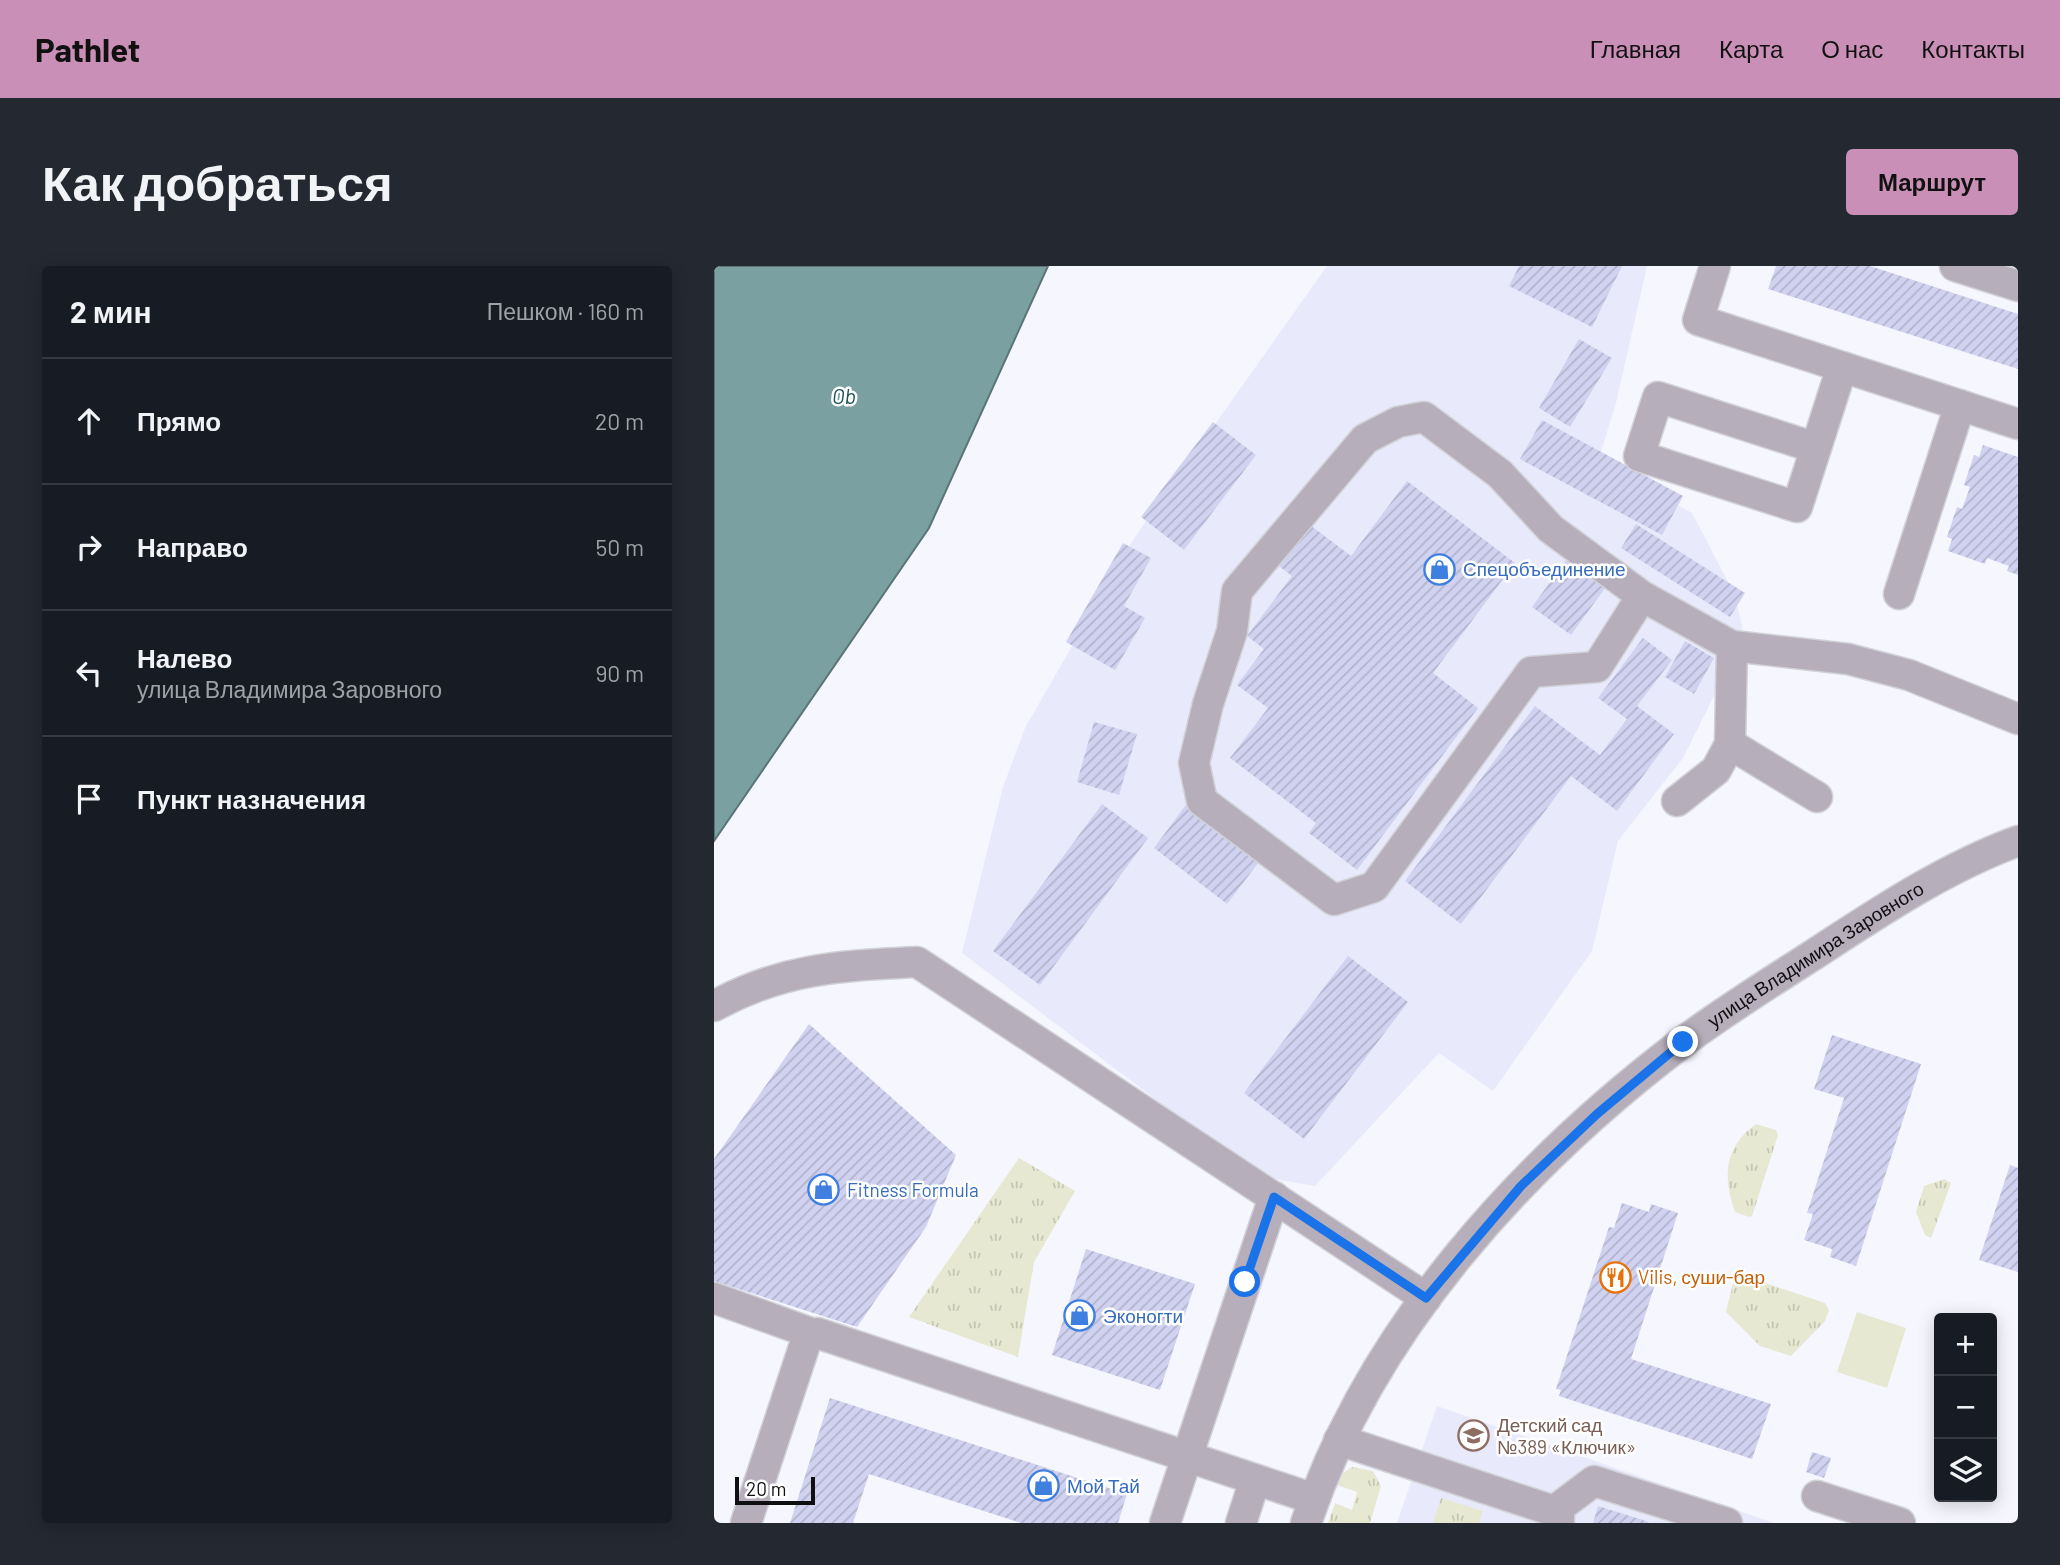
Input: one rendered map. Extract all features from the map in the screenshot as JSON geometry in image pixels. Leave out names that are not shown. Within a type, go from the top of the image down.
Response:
[{"type":"street","points":[[1715,266],[1698,320],[2018,424]]},
{"type":"street","points":[[1955,266],[2018,286]]},
{"type":"street","points":[[1816,448],[1658,397],[1639,456],[1797,507],[1816,448],[1842,367]]},
{"type":"street","points":[[1899,593],[1960,405]]},
{"type":"street","points":[[1642,596],[1597,667],[1531,673],[1374,887],[1334,900],[1202,801],[1194,764],[1208,704],[1232,631],[1237,591],[1365,439],[1398,422],[1424,416],[1500,474],[1551,529],[1642,596],[1732,646],[1848,660],[1909,675],[2018,719]]},
{"type":"street","points":[[1677,801],[1716,769],[1730,744],[1732,646]]},
{"type":"street","points":[[1730,744],[1816,797]]},
{"type":"street","name":"улица Владимира Заровного","points":[[1310,1511],[1339,1440],[1375,1376],[1426,1298],[1521,1186],[1597,1114],[1683,1042],[1873,916],[1941,877],[2018,841]]},
{"type":"street","points":[[714,1006],[746,989],[783,976],[842,966],[917,962],[1426,1298]]},
{"type":"street","points":[[1165,1523],[1274,1197]]},
{"type":"street","points":[[714,1298],[811,1333],[1255,1479],[1310,1511]]},
{"type":"street","points":[[746,1523],[811,1333]]},
{"type":"street","points":[[1339,1440],[1556,1517],[1588,1483],[1599,1481],[1727,1523]]},
{"type":"street","points":[[1241,1523],[1255,1479]]},
{"type":"street","points":[[1817,1496],[1900,1523]]},
{"type":"shaded area","points":[[1327,266],[1647,266],[1616,403],[1598,461],[1692,513],[1735,595],[1744,636],[1683,758],[1618,841],[1592,951],[1493,1091],[1439,1053],[1315,1186],[1257,1176],[962,953],[1003,787],[1025,728],[1133,540]]},
{"type":"shaded area","name":"Детский сад №389 «Ключик»","points":[[1437,1406],[1774,1523],[1397,1523]]},
{"type":"green space","points":[[1756,1124],[1776,1130],[1778,1135],[1752,1216],[1749,1217],[1735,1212],[1728,1175],[1732,1153],[1737,1143]]},
{"type":"green space","points":[[1019,1158],[1075,1191],[1034,1262],[1018,1357],[909,1317]]},
{"type":"green space","points":[[1944,1179],[1951,1183],[1931,1238],[1925,1235],[1916,1212],[1924,1186]]},
{"type":"green space","points":[[1741,1275],[1825,1303],[1829,1310],[1825,1321],[1791,1356],[1760,1346],[1726,1312],[1734,1279]]},
{"type":"green space","points":[[1857,1312],[1906,1328],[1887,1388],[1837,1372]]},
{"type":"green space","points":[[1352,1467],[1373,1471],[1381,1486],[1370,1523],[1328,1523],[1335,1503],[1352,1510],[1357,1492],[1337,1485],[1343,1473]]},
{"type":"green space","points":[[1441,1498],[1483,1511],[1479,1523],[1433,1523]]},
{"type":"water","name":"Ob","points":[[714,266],[1048,266],[929,528],[714,841]]},
{"type":"building","points":[[1519,266],[1622,266],[1592,327],[1509,286]]},
{"type":"building","points":[[1776,266],[1870,266],[2018,314],[2018,369],[1768,289]]},
{"type":"building","points":[[1579,339],[1612,358],[1570,427],[1539,408]]},
{"type":"building","points":[[1542,420],[1683,496],[1662,535],[1520,459]]},
{"type":"building","points":[[1213,422],[1256,455],[1184,550],[1141,517]]},
{"type":"building","points":[[1983,445],[2018,457],[2018,575],[2007,571],[2009,566],[1987,558],[1985,564],[1948,551],[1952,539],[1947,537],[1957,507],[1962,509],[1970,487],[1964,485],[1974,455],[1979,457]]},
{"type":"building","points":[[1407,481],[1515,563],[1433,673],[1478,708],[1357,870],[1309,833],[1316,823],[1230,758],[1268,708],[1237,685],[1264,649],[1247,636],[1292,576],[1275,563],[1306,522],[1351,556]]},
{"type":"building","points":[[1636,524],[1745,593],[1730,617],[1621,548]]},
{"type":"building","points":[[1123,543],[1151,558],[1124,606],[1145,618],[1115,670],[1066,642]]},
{"type":"building","points":[[1569,556],[1608,584],[1571,635],[1532,607]]},
{"type":"building","points":[[1643,638],[1672,660],[1637,706],[1674,734],[1617,811],[1571,776],[1461,924],[1405,881],[1535,706],[1600,755],[1627,719],[1598,698]]},
{"type":"building","points":[[1685,641],[1714,658],[1694,694],[1665,677]]},
{"type":"building","points":[[1094,722],[1137,734],[1119,795],[1077,782]]},
{"type":"building","points":[[1188,802],[1262,858],[1227,904],[1154,848]]},
{"type":"building","points":[[1102,804],[1148,838],[1040,985],[993,951]]},
{"type":"building","points":[[1348,956],[1408,1002],[1304,1139],[1244,1093]]},
{"type":"building","points":[[809,1024],[956,1155],[926,1227],[857,1327],[714,1281],[714,1159]]},
{"type":"building","points":[[1832,1035],[1921,1064],[1856,1266],[1830,1257],[1832,1249],[1804,1240],[1813,1214],[1807,1213],[1844,1098],[1814,1089]]},
{"type":"building","points":[[2010,1165],[2018,1168],[2018,1272],[1979,1260]]},
{"type":"building","points":[[1622,1203],[1649,1212],[1651,1204],[1678,1213],[1631,1359],[1771,1404],[1752,1459],[1559,1396],[1561,1390],[1556,1389],[1609,1227],[1614,1228]]},
{"type":"building","points":[[1086,1249],[1195,1284],[1160,1390],[1052,1355]]},
{"type":"building","points":[[830,1398],[1127,1494],[1118,1523],[1021,1523],[869,1474],[853,1523],[790,1523]]},
{"type":"building","points":[[1812,1452],[1831,1458],[1824,1478],[1806,1472]]},
{"type":"building","points":[[1598,1506],[1649,1522],[1593,1523]]},
{"type":"place","name":"Спецобъединение","points":[[1440,569]]},
{"type":"place","name":"Fitness Formula","points":[[824,1190]]},
{"type":"place","name":"Vilis, суши-бар","points":[[1615,1277]]},
{"type":"place","name":"Эконогти","points":[[1080,1316]]},
{"type":"place","name":"Детский сад №389 «Ключик»","points":[[1474,1436]]},
{"type":"place","name":"Мой Тай","points":[[1044,1486]]},
{"type":"route","points":[[1245,1282],[1274,1197],[1426,1298],[1469,1244],[1521,1186],[1597,1114],[1683,1042]]}]
